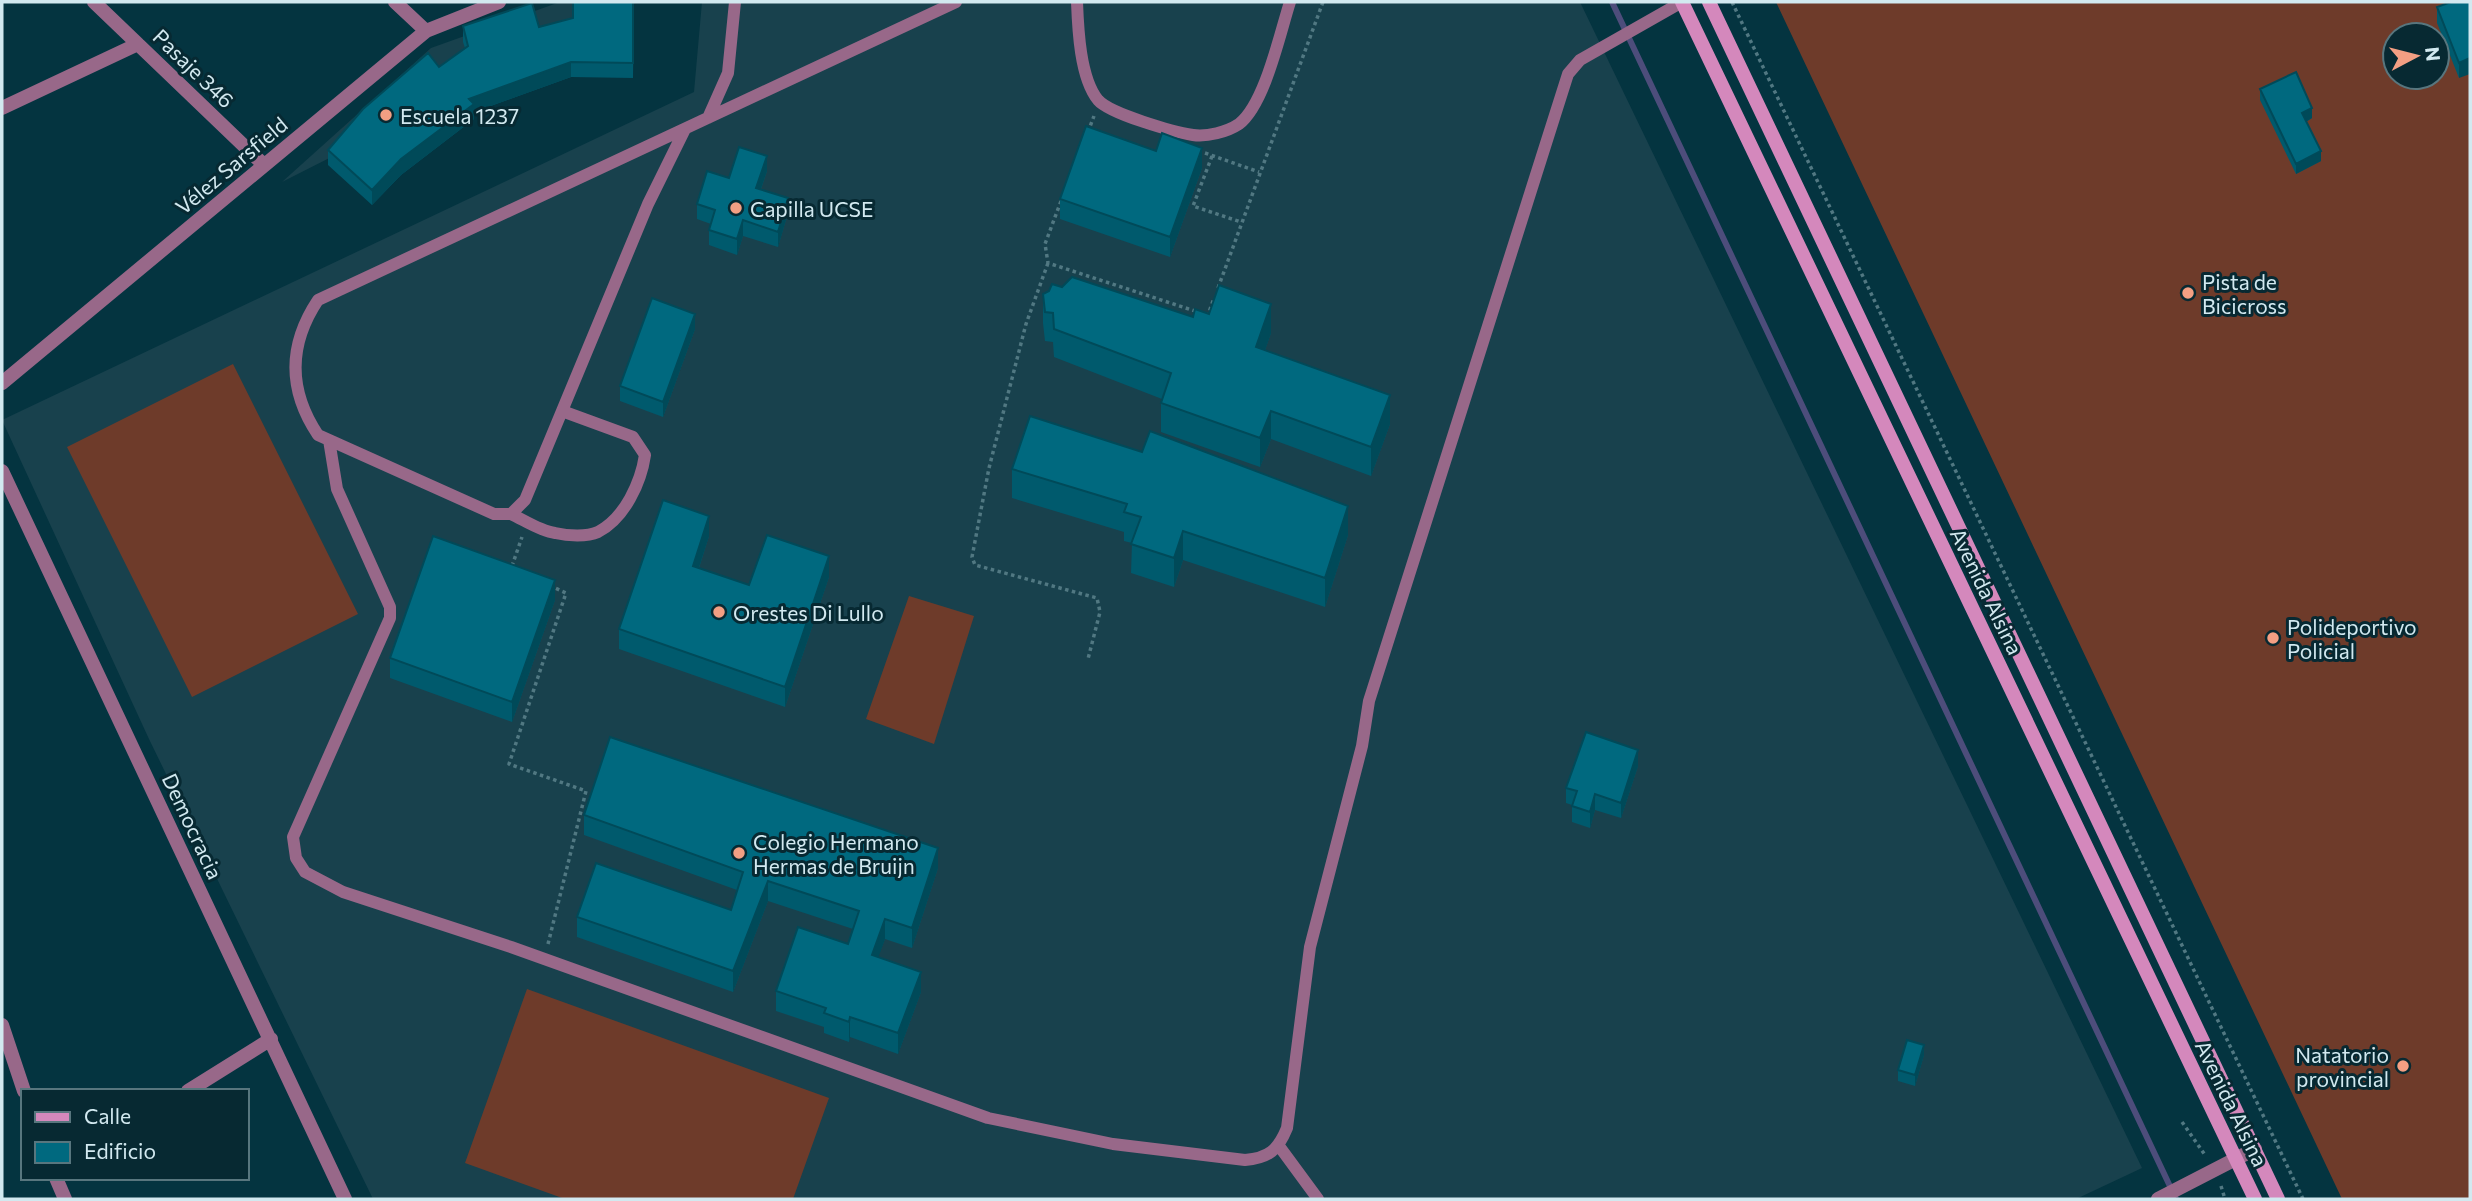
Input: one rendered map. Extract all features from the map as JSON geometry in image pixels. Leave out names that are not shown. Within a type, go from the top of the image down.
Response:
[{"type":"main road","name":"Avenida Alsina","points":[[1682,2],[2255,1199]]},
{"type":"main road","name":"Avenida Alsina","points":[[1709,2],[2278,1199]]},
{"type":"street","name":"Pasaje 346","points":[[94,2],[264,165]]},
{"type":"street","points":[[395,2],[426,31]]},
{"type":"street","name":"Vélez Sarsfield","points":[[2,383],[426,31],[499,2]]},
{"type":"street","points":[[2,108],[138,44]]},
{"type":"street","name":"Democracia","points":[[2,471],[345,1199]]},
{"type":"street","points":[[2,1025],[23,1089]]},
{"type":"street","points":[[191,1089],[271,1039]]},
{"type":"street","points":[[2161,1198],[2255,1149]]},
{"type":"street","points":[[57,1180],[65,1199]]},
{"type":"lane","points":[[707,119],[720,97],[728,73],[735,2]]},
{"type":"lane","points":[[562,411],[633,437],[645,455],[642,475],[623,510],[598,532],[576,536],[552,533],[511,513],[494,514],[317,435],[302,411],[296,377],[298,345],[304,322],[318,300],[956,2]]},
{"type":"lane","points":[[1077,2],[1078,37],[1090,83],[1099,101],[1128,116],[1195,135],[1224,131],[1240,123],[1253,107],[1290,2]]},
{"type":"lane","points":[[329,440],[337,489],[390,607],[390,618],[293,837],[296,858],[305,872],[343,892],[544,959],[988,1118],[1113,1144],[1245,1160],[1264,1158],[1279,1146],[1287,1128],[1310,947],[1362,747],[1369,701],[1568,74],[1580,60],[1682,2]]},
{"type":"lane","points":[[511,513],[525,499],[648,204],[685,130]]},
{"type":"lane","points":[[1279,1146],[1318,1199]]},
{"type":"path","points":[[1048,263],[1208,315],[1322,2]]},
{"type":"path","points":[[1732,2],[2304,1199]]},
{"type":"path","points":[[1084,140],[1099,101]]},
{"type":"path","points":[[1195,135],[1197,150],[1259,172]]},
{"type":"path","points":[[1212,156],[1193,206],[1241,222]]},
{"type":"path","points":[[1065,192],[1045,244],[1048,263],[1026,324],[989,468],[972,557],[975,565],[1097,598],[1100,612],[1088,659]]},
{"type":"path","points":[[510,570],[528,522]]},
{"type":"path","points":[[544,584],[566,593],[509,764],[586,791],[544,959]]},
{"type":"shaded area","name":"Escuela 1237","points":[[560,2],[637,2],[282,182],[431,48]]},
{"type":"shaded area","points":[[702,2],[1580,2],[2142,1168],[2076,1199],[373,1199],[149,739],[2,420],[694,92]]},
{"type":"shaded area","name":"Polideportivo Policial","points":[[1776,2],[2470,2],[2470,1199],[2342,1199]]},
{"type":"shaded area","points":[[233,364],[358,614],[192,697],[67,447]]},
{"type":"shaded area","points":[[909,596],[974,616],[934,744],[866,719]]},
{"type":"shaded area","points":[[527,989],[829,1098],[793,1199],[565,1199],[465,1163]]},
{"type":"building","points":[[573,2],[633,2],[633,63],[571,62],[469,99],[474,104],[401,159],[372,190],[328,150],[363,109],[428,53],[439,67],[468,46],[463,26],[532,3],[539,27],[573,18]]},
{"type":"building","points":[[2451,2],[2470,2],[2470,58],[2459,63],[2451,43],[2451,21],[2442,21],[2437,7]]},
{"type":"building","points":[[2296,72],[2312,108],[2302,113],[2321,151],[2296,164],[2260,89]]},
{"type":"building","points":[[1086,126],[1156,151],[1162,133],[1202,148],[1170,237],[1060,199]]},
{"type":"building","name":"Capilla UCSE","points":[[739,147],[767,156],[756,188],[788,198],[778,232],[743,220],[737,239],[709,230],[715,210],[697,204],[707,171],[729,178]]},
{"type":"building","points":[[1072,277],[1193,317],[1195,309],[1209,314],[1219,285],[1271,304],[1256,347],[1390,395],[1371,447],[1271,411],[1260,438],[1161,403],[1171,373],[1054,329],[1053,313],[1045,312],[1043,294],[1049,291],[1052,284],[1062,287]]},
{"type":"building","points":[[652,298],[695,314],[663,402],[620,386]]},
{"type":"building","points":[[1030,416],[1142,452],[1150,431],[1348,506],[1325,578],[1183,531],[1174,558],[1131,544],[1141,517],[1124,512],[1127,504],[1012,469]]},
{"type":"building","points":[[663,500],[709,516],[693,566],[749,585],[767,535],[829,556],[785,687],[619,629]]},
{"type":"building","points":[[433,536],[555,580],[512,702],[390,658]]},
{"type":"building","points":[[1586,732],[1638,750],[1621,803],[1595,794],[1590,812],[1572,806],[1577,791],[1566,788]]},
{"type":"building","points":[[610,737],[938,848],[912,928],[885,919],[872,955],[921,972],[898,1033],[850,1017],[849,1022],[824,1013],[826,1008],[776,991],[798,927],[848,944],[859,911],[768,881],[733,971],[577,917],[596,863],[731,910],[743,872],[584,815]]},
{"type":"building","points":[[1907,1040],[1924,1045],[1915,1075],[1898,1070]]},
{"type":"waterway","points":[[1612,2],[2176,1199]]},
{"type":"place","name":"Escuela 1237","points":[[386,115]]},
{"type":"place","name":"Capilla UCSE","points":[[736,208]]},
{"type":"place","name":"Pista de Bicicross","points":[[2188,293]]},
{"type":"place","name":"Orestes Di Lullo","points":[[719,612]]},
{"type":"place","name":"Polideportivo Policial","points":[[2273,638]]},
{"type":"place","name":"Colegio Hermano Hermas de Bruijn","points":[[739,853]]},
{"type":"place","name":"Natatorio provincial","points":[[2403,1066]]}]
